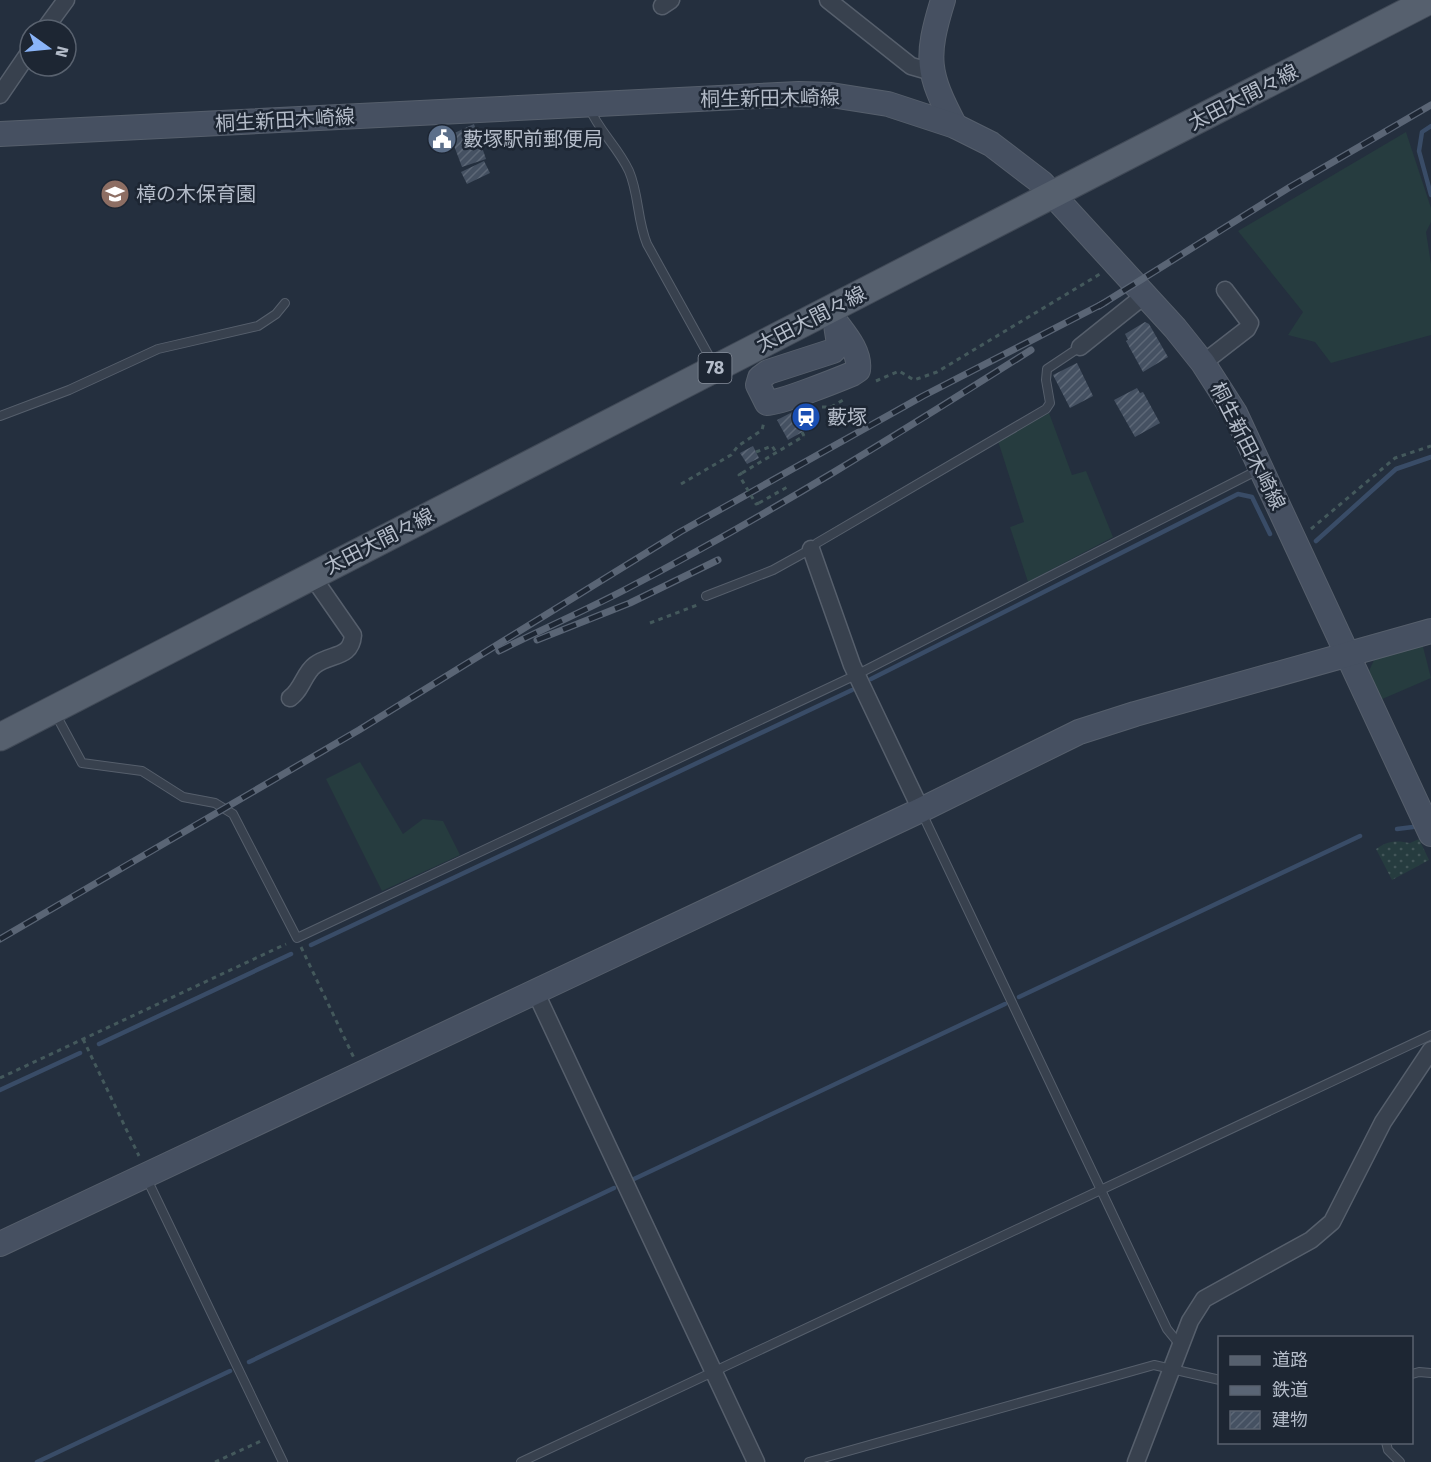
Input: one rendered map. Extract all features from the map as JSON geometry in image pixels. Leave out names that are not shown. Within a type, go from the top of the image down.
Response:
[{"type":"main road","points":[[943,0],[930,53],[932,72],[956,126]]},
{"type":"main road","name":"太田大間々線","points":[[0,737],[599,431],[716,368],[832,318],[1053,194],[1430,0]]},
{"type":"main road","name":"桐生新田木崎線","points":[[0,134],[762,95],[831,95],[888,104],[956,126],[991,144],[1053,194],[1203,363],[1235,413],[1431,834]]},
{"type":"main road","points":[[0,1244],[921,810],[1079,732],[1135,714],[1431,631]]},
{"type":"street","points":[[53,18],[66,0]]},
{"type":"street","points":[[828,0],[911,66],[932,72]]},
{"type":"street","points":[[0,95],[18,69]]},
{"type":"street","points":[[1203,363],[1247,329],[1250,322],[1225,290]]},
{"type":"street","points":[[1080,347],[1145,295]]},
{"type":"street","points":[[811,549],[852,665],[921,810]]},
{"type":"street","points":[[290,699],[299,690],[313,667],[345,653],[352,640],[353,634],[312,576]]},
{"type":"street","points":[[535,991],[756,1462]]},
{"type":"street","points":[[1136,1462],[1190,1321],[1204,1299],[1311,1240],[1332,1222],[1383,1122],[1431,1050]]},
{"type":"lane","points":[[589,105],[599,127],[628,169],[635,185],[642,234],[716,368]]},
{"type":"lane","points":[[0,416],[69,390],[158,349],[258,326],[276,315],[285,303]]},
{"type":"lane","points":[[706,596],[773,570],[1046,409],[1050,403],[1046,380],[1047,369],[1080,347]]},
{"type":"lane","points":[[53,710],[82,763],[142,771],[156,777],[183,797],[215,803],[233,814],[297,938],[858,674],[1261,469]]},
{"type":"lane","points":[[921,810],[1102,1187],[1167,1329],[1180,1345]]},
{"type":"lane","points":[[521,1462],[1102,1187],[1431,1035]]},
{"type":"lane","points":[[145,1176],[283,1462]]},
{"type":"lane","points":[[809,1462],[1154,1365],[1218,1380]]},
{"type":"lane","points":[[1413,1374],[1419,1371],[1431,1373]]},
{"type":"lane","points":[[1386,1444],[1388,1450],[1400,1462]]},
{"type":"path","points":[[876,381],[899,371],[914,380],[937,372],[1105,271]]},
{"type":"path","points":[[681,484],[731,455],[738,446],[762,430],[764,421]]},
{"type":"path","points":[[789,486],[756,504],[739,475],[805,438],[802,432]]},
{"type":"path","points":[[756,452],[772,446],[775,454]]},
{"type":"path","points":[[1294,538],[1308,531],[1395,458],[1431,446]]},
{"type":"path","points":[[650,623],[702,603],[706,596]]},
{"type":"path","points":[[0,1078],[297,938],[361,1073]]},
{"type":"path","points":[[83,1039],[142,1162],[145,1176]]},
{"type":"path","points":[[215,1462],[271,1436]]},
{"type":"green space","points":[[1406,132],[1431,208],[1431,222],[1426,232],[1431,264],[1431,335],[1331,363],[1315,342],[1288,335],[1303,312],[1238,231]]},
{"type":"green space","points":[[1049,413],[1072,475],[1086,471],[1113,537],[1028,582],[1010,527],[1024,522],[998,441]]},
{"type":"green space","points":[[1422,643],[1431,678],[1380,700],[1367,675],[1375,658]]},
{"type":"green space","points":[[360,762],[403,834],[423,819],[443,821],[460,855],[382,891],[326,779]]},
{"type":"green space","points":[[1419,839],[1429,860],[1392,880],[1376,849],[1396,841],[1410,843]]},
{"type":"building","points":[[474,124],[486,159],[462,167],[450,135]]},
{"type":"building","points":[[484,161],[490,173],[467,184],[461,172]]},
{"type":"building","points":[[1145,322],[1149,324],[1168,357],[1143,372],[1126,341],[1128,340],[1125,334]]},
{"type":"building","points":[[1077,363],[1093,396],[1070,408],[1053,375]]},
{"type":"building","points":[[1137,388],[1140,393],[1143,392],[1160,423],[1135,437],[1114,400]]},
{"type":"building","points":[[810,403],[820,422],[788,440],[777,420]]},
{"type":"building","points":[[753,446],[759,458],[747,464],[740,453]]},
{"type":"waterway","points":[[1431,126],[1422,132],[1419,151],[1431,195]]},
{"type":"waterway","points":[[1316,541],[1396,469],[1431,457]]},
{"type":"waterway","points":[[871,679],[1238,494],[1252,497],[1270,534]]},
{"type":"waterway","points":[[311,945],[852,690]]},
{"type":"waterway","points":[[1397,829],[1413,827]]},
{"type":"waterway","points":[[1019,997],[1360,836]]},
{"type":"waterway","points":[[99,1044],[291,954]]},
{"type":"waterway","points":[[634,1179],[1005,1004]]},
{"type":"waterway","points":[[0,1090],[80,1053]]},
{"type":"waterway","points":[[249,1362],[614,1188]]},
{"type":"waterway","points":[[37,1462],[230,1371]]},
{"type":"railway","points":[[1099,306],[1290,187],[1431,105]]},
{"type":"railway","points":[[0,939],[359,730],[680,532],[923,396],[1106,302]]},
{"type":"railway","points":[[499,651],[681,560],[783,502],[1031,350]]},
{"type":"railway","points":[[537,640],[630,603],[718,560]]},
{"type":"place","name":"藪塚駅前郵便局","points":[[442,139]]},
{"type":"place","name":"樟の木保育園","points":[[115,194]]},
{"type":"place","name":"藪塚","points":[[806,417]]}]
